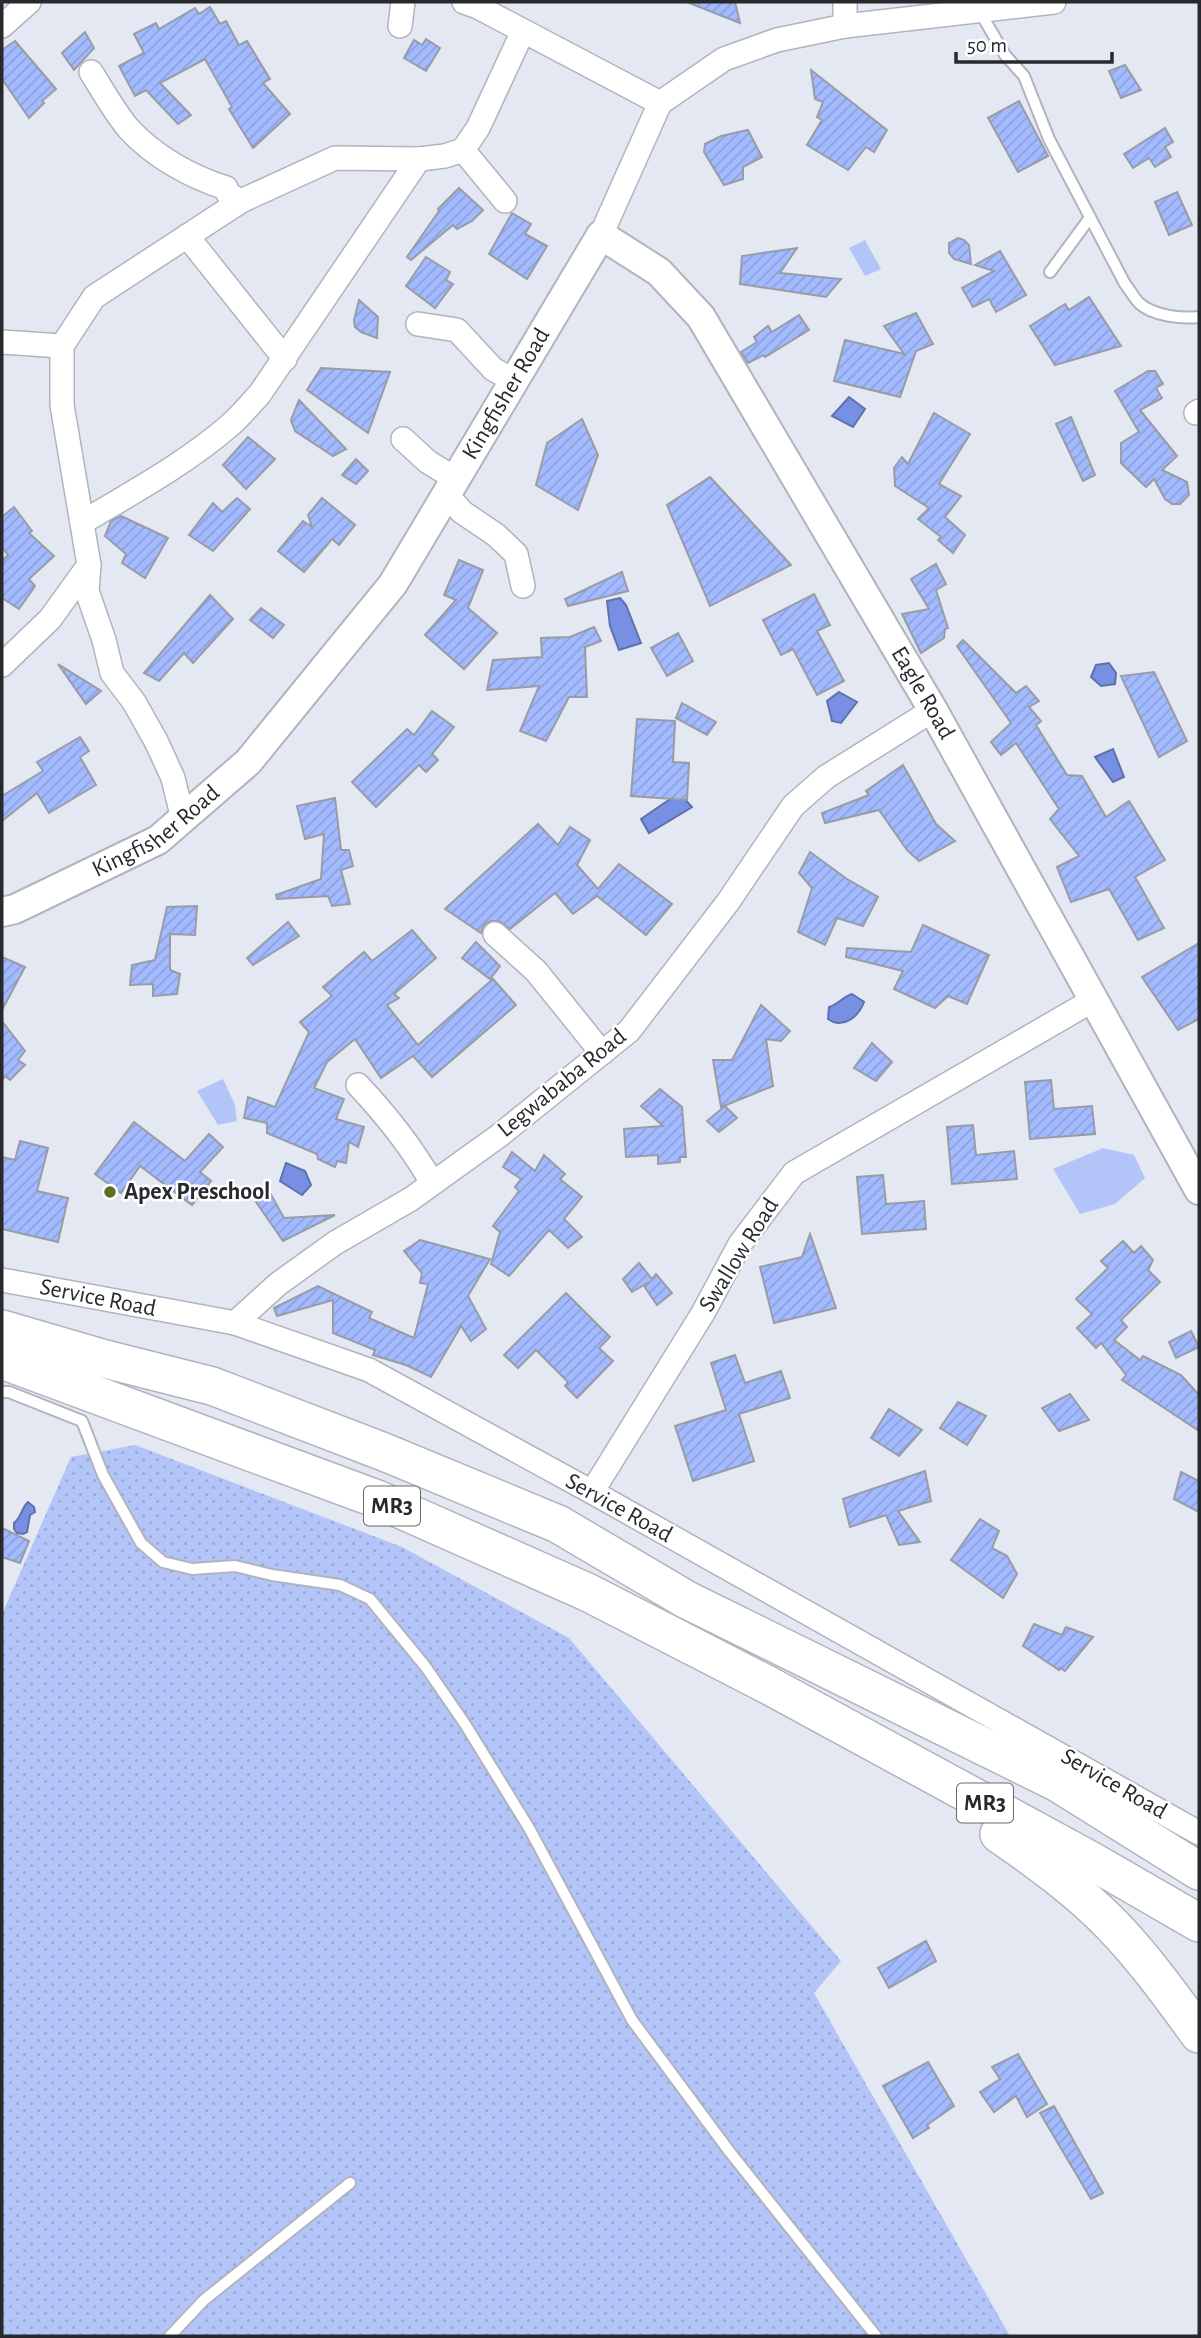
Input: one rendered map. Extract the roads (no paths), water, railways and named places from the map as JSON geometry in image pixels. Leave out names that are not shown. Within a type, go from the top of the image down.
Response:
[{"type":"highway","name":"MR3","points":[[2,1329],[104,1359],[212,1386],[384,1452],[558,1524],[687,1600],[1058,1783],[1199,1871]]},
{"type":"highway","name":"MR3","points":[[2,1360],[377,1499],[589,1593],[768,1685],[1090,1860],[1199,1923]]},
{"type":"highway","points":[[768,1685],[918,1778],[1048,1868],[1112,1925],[1199,2034]]},
{"type":"street","points":[[2,26],[29,2]]},
{"type":"street","points":[[400,26],[403,2]]},
{"type":"street","points":[[464,2],[660,103],[724,59],[777,40],[847,9],[898,19],[1054,2]]},
{"type":"street","points":[[183,819],[173,778],[156,741],[134,702],[112,673],[87,591],[89,565],[62,405],[62,346],[94,297],[241,201],[335,158],[419,159],[445,156],[463,150],[478,128],[523,31]]},
{"type":"street","points":[[91,72],[127,126],[144,144],[208,182],[226,188],[228,194],[241,201]]},
{"type":"street","name":"Kingfisher Road","points":[[2,912],[15,909],[158,840],[248,762],[332,661],[393,584],[601,235],[660,103]]},
{"type":"street","points":[[463,150],[505,201]]},
{"type":"street","points":[[83,522],[152,481],[230,426],[259,395],[419,159]]},
{"type":"street","name":"Eagle Road","points":[[601,235],[659,272],[701,317],[933,710],[1096,999],[1199,1190]]},
{"type":"street","points":[[187,236],[285,359]]},
{"type":"street","points":[[418,324],[457,330],[493,369],[514,381]]},
{"type":"street","points":[[2,342],[62,346]]},
{"type":"street","points":[[403,439],[451,487],[462,512],[496,535],[516,554],[523,586]]},
{"type":"street","points":[[2,665],[50,619],[89,565]]},
{"type":"street","name":"Legwababa Road","points":[[234,1324],[287,1277],[335,1243],[411,1199],[500,1135],[629,1031],[728,902],[793,806],[825,777],[933,710]]},
{"type":"street","points":[[495,934],[536,971],[602,1053]]},
{"type":"street","name":"Swallow Road","points":[[592,1492],[703,1313],[740,1244],[794,1173],[1096,999]]},
{"type":"street","points":[[358,1086],[389,1118],[432,1183]]},
{"type":"street","name":"Service Road","points":[[2,1280],[234,1324],[369,1370],[1199,1833]]},
{"type":"lane","points":[[980,12],[1006,55],[1024,76],[1049,139],[1125,284],[1140,304],[1161,313],[1186,318],[1199,317]]},
{"type":"lane","points":[[1050,272],[1089,219]]},
{"type":"lane","points":[[2,1392],[9,1392],[82,1421],[103,1475],[141,1542],[163,1562],[192,1569],[235,1566],[272,1575],[340,1585],[370,1599],[425,1666],[465,1724],[528,1828],[632,2020],[729,2151],[876,2336]]},
{"type":"lane","points":[[170,2336],[204,2300],[350,2183]]},
{"type":"water","points":[[849,397],[865,409],[853,427],[832,416]]},
{"type":"water","points":[[620,598],[626,605],[641,643],[619,650],[610,626],[607,601]]},
{"type":"water","points":[[1109,663],[1116,673],[1115,684],[1101,686],[1091,677],[1096,665]]},
{"type":"water","points":[[839,692],[857,702],[841,723],[832,721],[827,701]]},
{"type":"water","points":[[1113,749],[1124,777],[1113,782],[1095,757]]},
{"type":"water","points":[[679,793],[692,807],[649,833],[641,819]]},
{"type":"water","points":[[852,994],[864,1002],[858,1012],[845,1022],[828,1019],[829,1007]]},
{"type":"water","points":[[286,1163],[305,1171],[311,1185],[302,1195],[280,1181]]},
{"type":"water","points":[[28,1502],[35,1512],[30,1515],[27,1532],[17,1533],[14,1523]]},
{"type":"place","name":"Apex Preschool","points":[[110,1192]]}]
